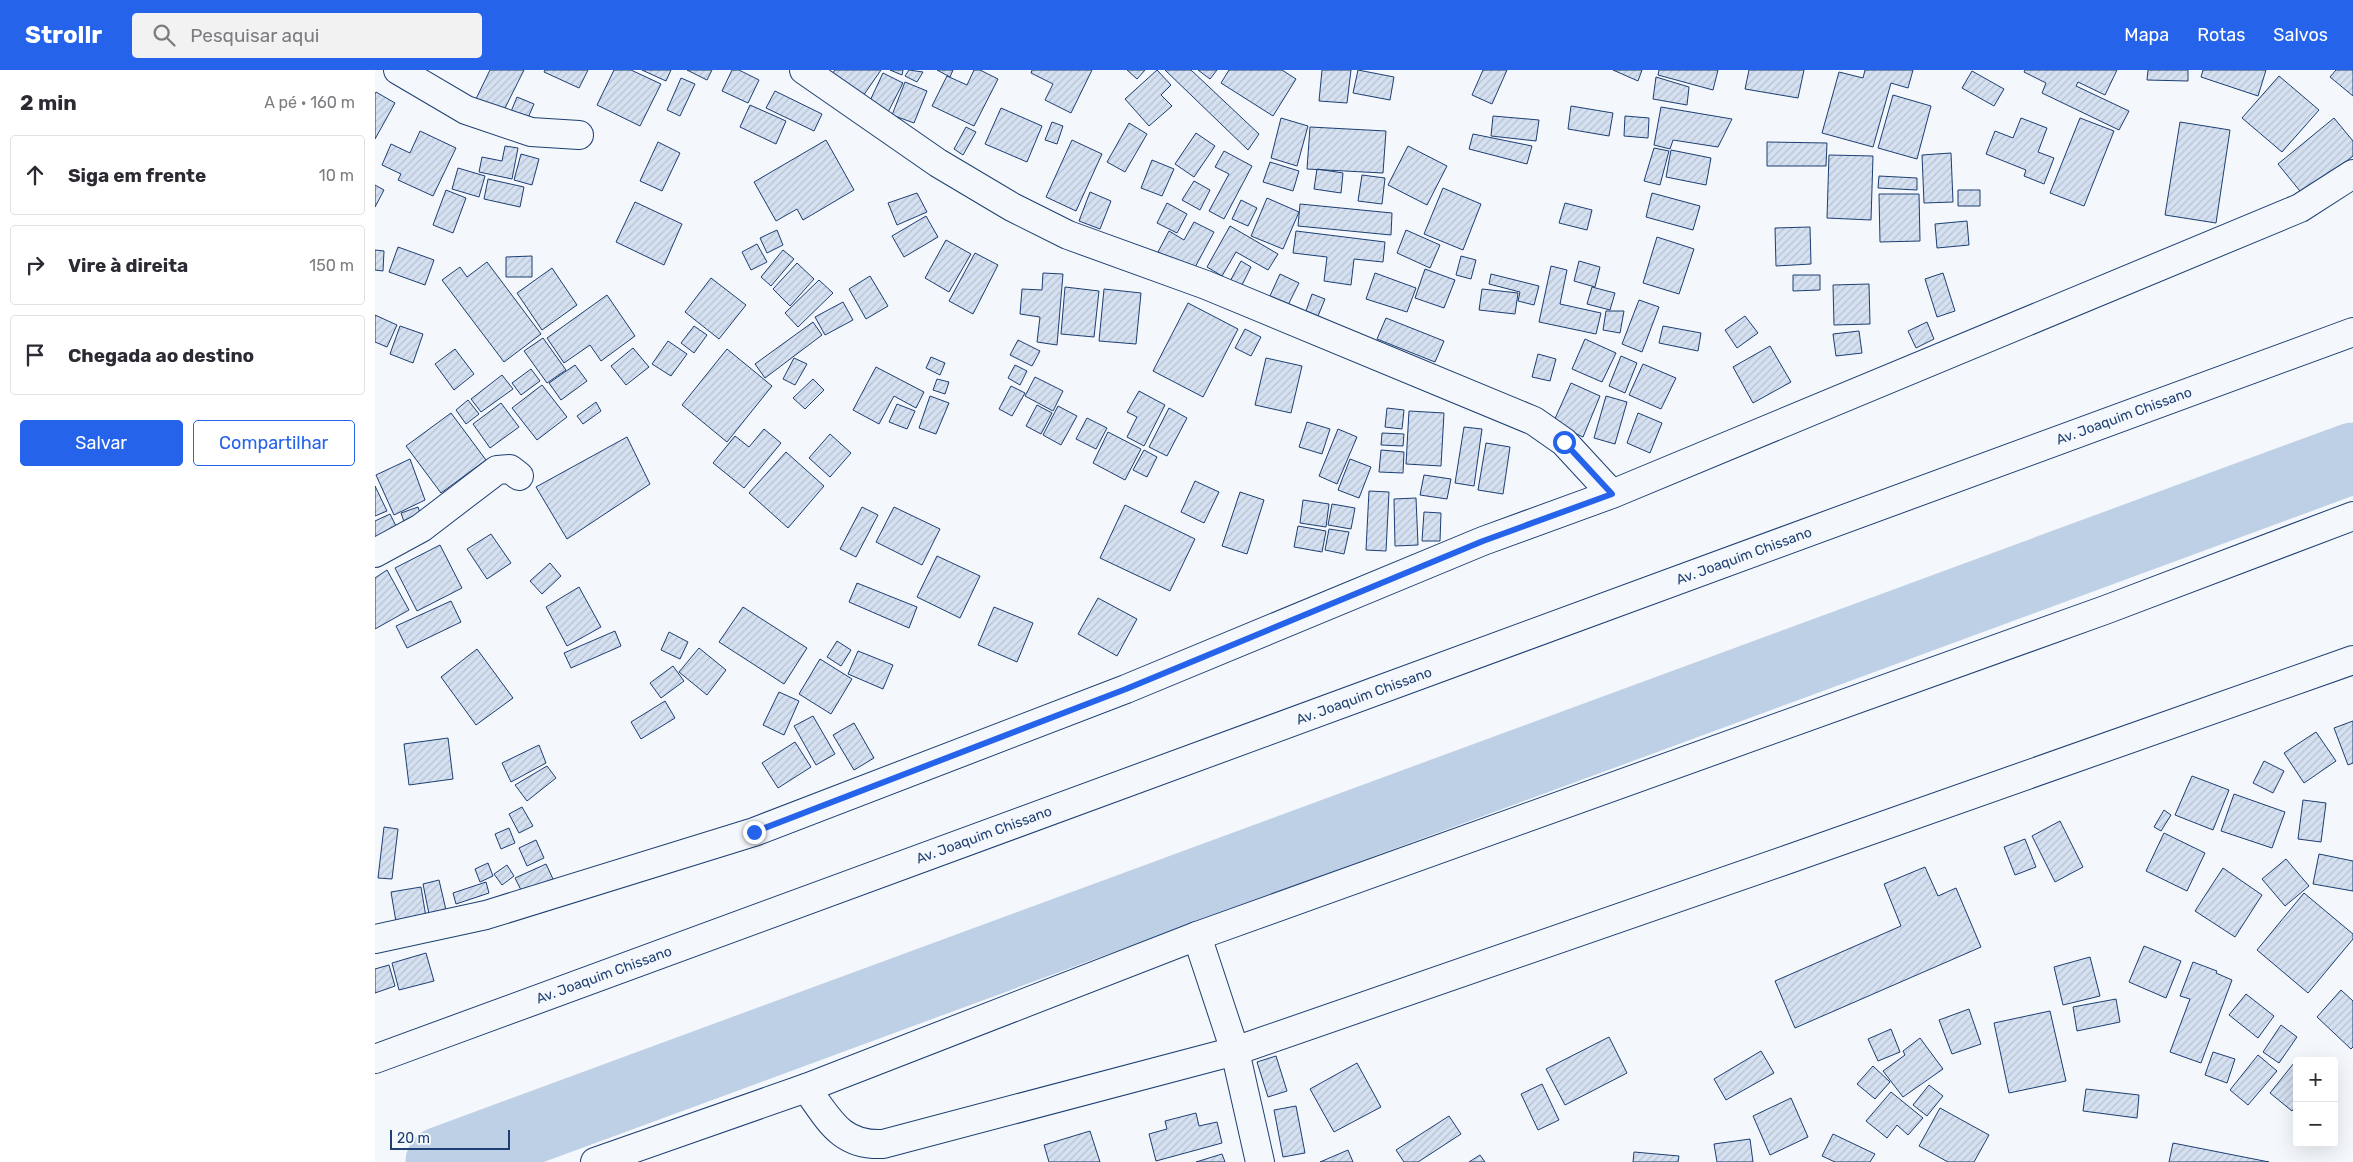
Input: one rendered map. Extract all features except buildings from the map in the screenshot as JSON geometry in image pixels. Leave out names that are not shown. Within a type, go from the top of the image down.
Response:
[{"type":"street","points":[[398,70],[465,110],[531,132],[579,136]]},
{"type":"street","points":[[804,70],[938,163],[1012,207],[1068,235],[1207,285],[1534,421],[1564,442],[1612,494]]},
{"type":"street","points":[[375,940],[486,915],[754,832],[1126,689],[1483,541],[1612,494],[2300,208],[2334,188],[2353,174]]},
{"type":"street","name":"Av. Joaquim Chissano","points":[[375,1059],[2353,332]]},
{"type":"street","points":[[375,554],[421,528],[497,470],[510,469],[519,476]]},
{"type":"street","points":[[595,1162],[806,1088],[1197,936],[2105,610],[2353,516]]},
{"type":"street","points":[[806,1088],[837,1131],[852,1140],[867,1144],[883,1144],[1235,1051],[2010,782],[2353,660]]},
{"type":"street","points":[[1197,936],[1235,1051],[1260,1162]]},
{"type":"waterway","points":[[441,1162],[2353,458]]},
{"type":"route","points":[[754,832],[1126,689],[1483,541],[1612,494],[1564,442]]}]
